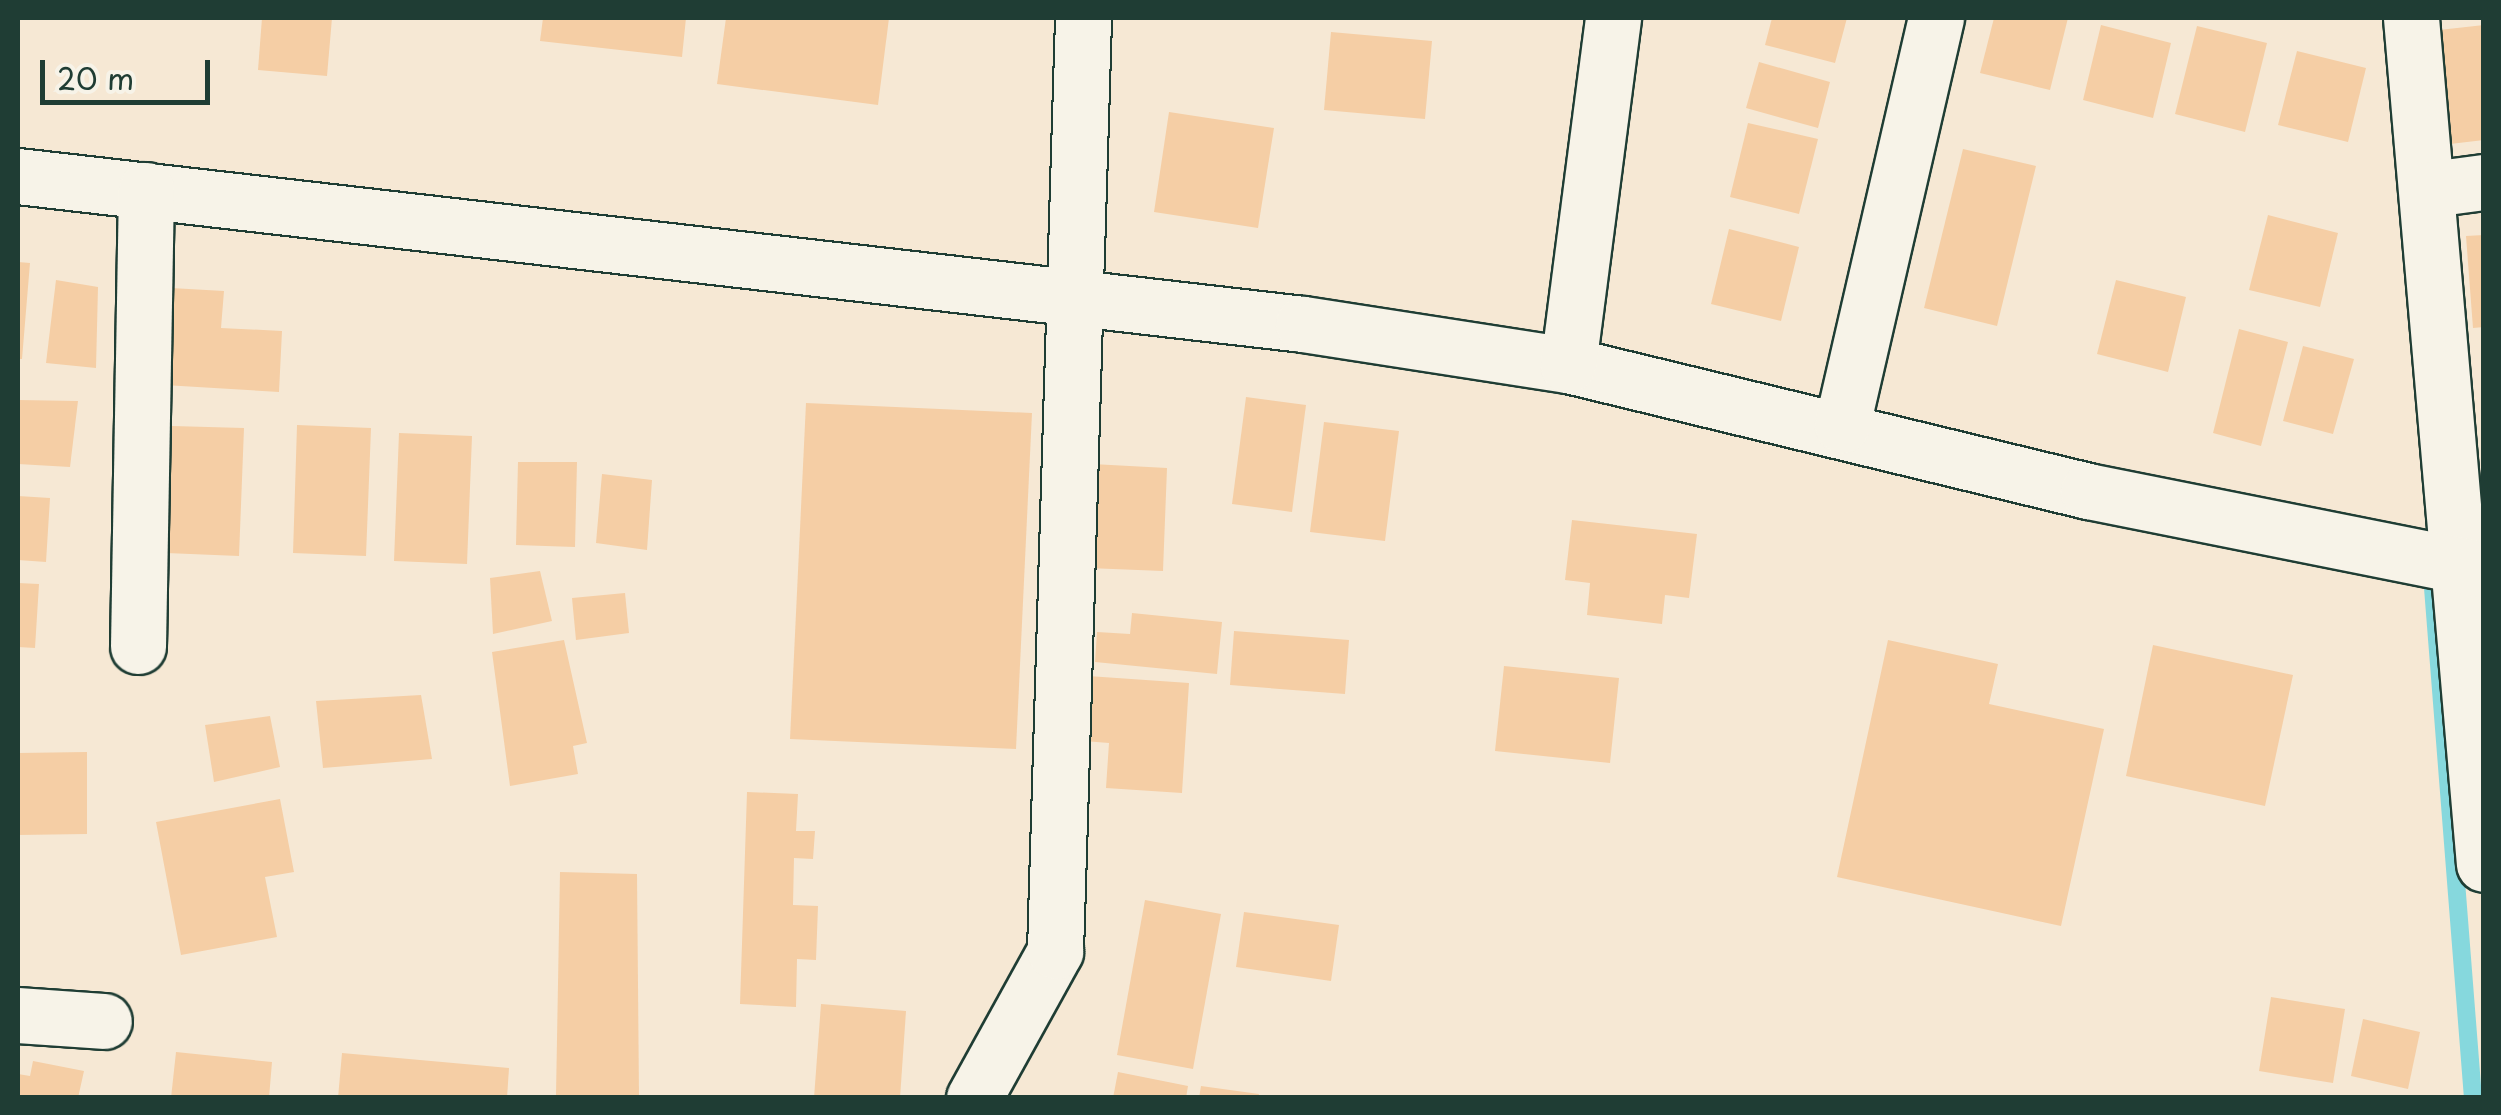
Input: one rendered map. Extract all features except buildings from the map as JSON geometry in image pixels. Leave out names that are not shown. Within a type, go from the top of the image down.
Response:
[{"type":"street","points":[[974,1098],[1055,951],[1083,18]]},
{"type":"street","points":[[1568,366],[1613,18]]},
{"type":"street","points":[[1842,425],[1936,18]]},
{"type":"street","points":[[2414,18],[2457,186],[2484,864]]},
{"type":"street","points":[[18,176],[1075,298],[1568,366],[1842,425],[2088,491],[2474,568]]},
{"type":"street","points":[[138,646],[146,190]]},
{"type":"street","points":[[18,1014],[104,1021]]},
{"type":"waterway","points":[[2432,575],[2473,1098]]}]
